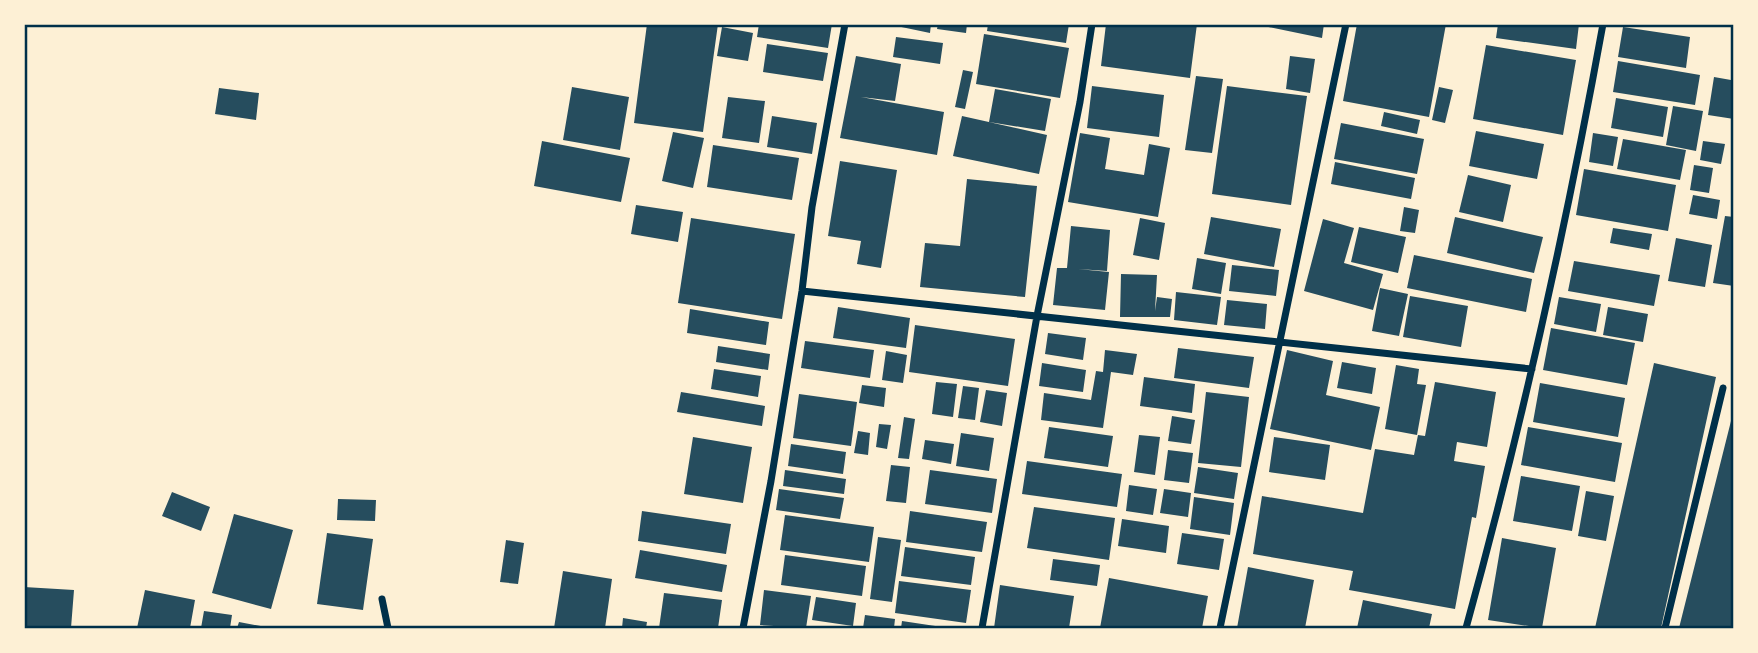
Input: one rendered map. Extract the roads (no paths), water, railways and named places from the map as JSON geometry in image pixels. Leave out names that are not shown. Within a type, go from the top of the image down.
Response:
[{"type":"street","points":[[743,628],[771,481],[802,291],[812,207],[845,24]]},
{"type":"street","points":[[982,628],[1037,316],[1093,24]]},
{"type":"street","points":[[1220,628],[1346,24]]},
{"type":"street","points":[[1466,628],[1532,369],[1577,168],[1603,24]]},
{"type":"street","points":[[802,291],[1532,369]]},
{"type":"street","points":[[1665,628],[1723,388]]},
{"type":"street","points":[[382,599],[388,628]]}]
